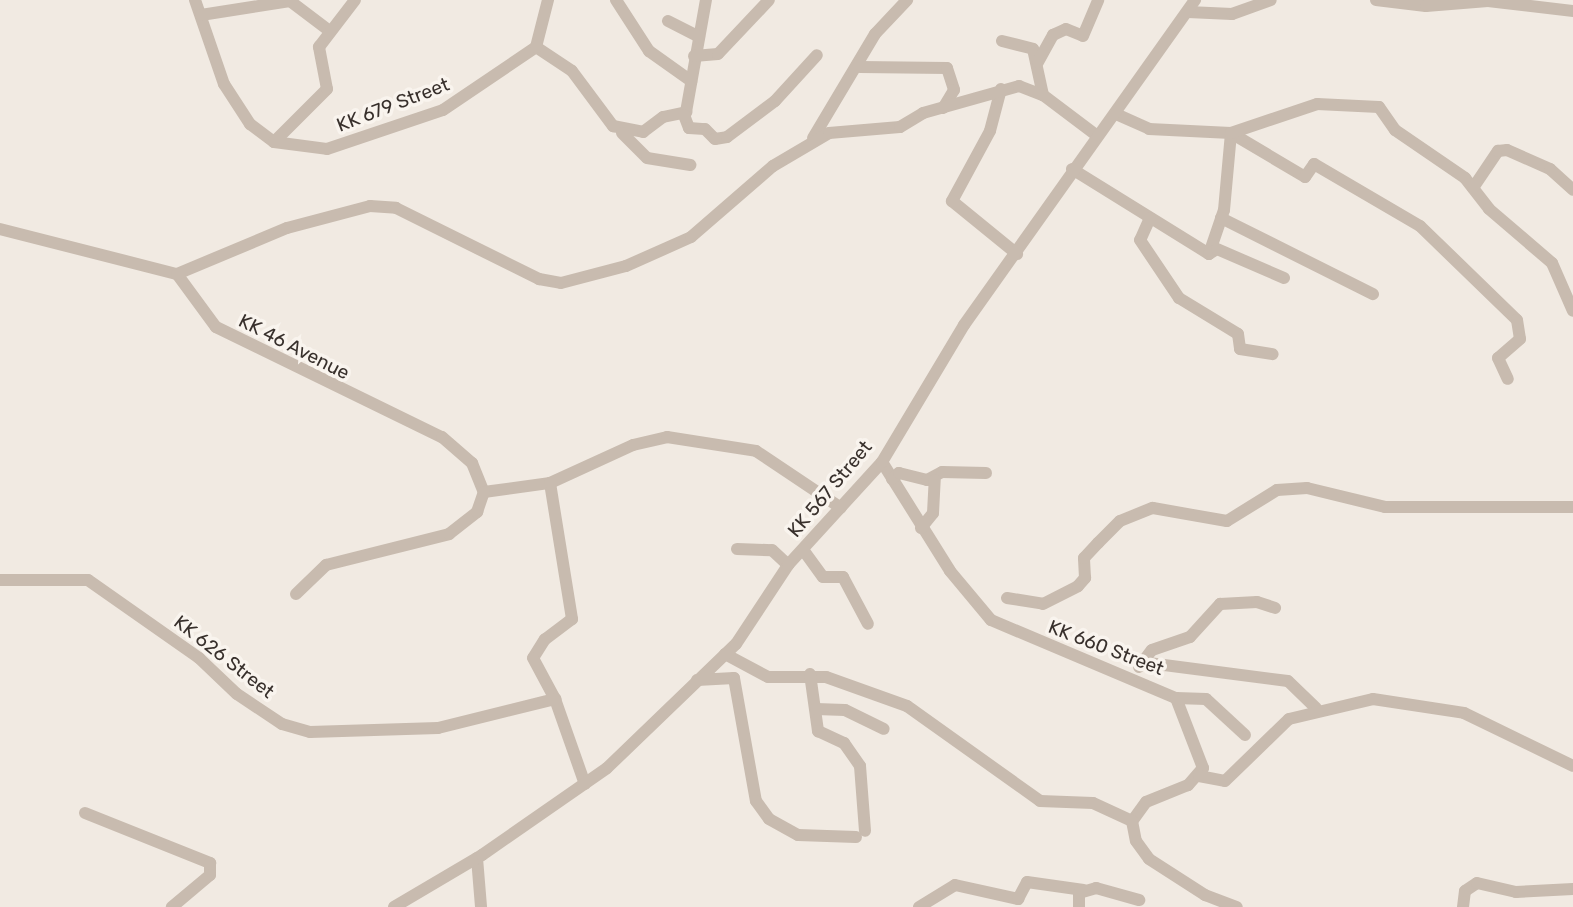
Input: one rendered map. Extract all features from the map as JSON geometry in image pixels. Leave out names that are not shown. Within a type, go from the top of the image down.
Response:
[{"type":"street","points":[[195,0],[224,85],[250,124],[274,142],[327,89],[319,47],[327,29],[355,0]]},
{"type":"street","points":[[548,0],[536,47],[572,71],[647,158],[690,165]]},
{"type":"street","points":[[616,0],[649,51],[691,81]]},
{"type":"street","points":[[706,0],[684,115],[689,128],[705,129],[715,139],[727,137],[775,101],[817,55]]},
{"type":"street","points":[[694,56],[718,54],[769,0]]},
{"type":"street","points":[[0,229],[177,274],[287,228],[370,206],[396,208],[539,279],[561,283],[626,266],[691,237],[813,138],[860,67],[875,34],[907,0]]},
{"type":"street","points":[[1038,62],[1053,35],[1066,29],[1083,36],[1098,0]]},
{"type":"street","name":"KK 567 Street","points":[[394,907],[477,859],[585,784],[725,654],[788,565],[804,551],[882,462],[964,325],[1017,254],[1096,135],[1116,114],[1195,0]]},
{"type":"street","points":[[1187,12],[1232,14],[1271,0]]},
{"type":"street","points":[[1376,0],[1426,6],[1508,2],[1573,11]]},
{"type":"street","points":[[201,15],[290,1],[327,29]]},
{"type":"street","points":[[668,21],[699,37]]},
{"type":"street","points":[[1002,41],[1023,44],[1038,62],[1043,95]]},
{"type":"street","name":"KK 679 Street","points":[[274,142],[327,149],[443,110],[536,47]]},
{"type":"street","points":[[860,67],[947,68],[954,90],[943,108]]},
{"type":"street","points":[[813,138],[872,134],[1001,89],[1019,86],[1043,95],[1096,135]]},
{"type":"street","points":[[1001,89],[990,131],[952,201],[1017,254]]},
{"type":"street","points":[[1116,114],[1149,130],[1231,133],[1317,104],[1379,107],[1402,136],[1473,188],[1489,209],[1552,262],[1573,311]]},
{"type":"street","points":[[622,132],[643,132],[663,117],[684,115]]},
{"type":"street","points":[[1209,254],[1221,218],[1231,133]]},
{"type":"street","points":[[1231,133],[1305,177],[1314,164],[1454,254],[1517,320],[1520,339],[1498,358],[1508,379]]},
{"type":"street","points":[[1473,188],[1498,151],[1507,150],[1550,169],[1573,190]]},
{"type":"street","points":[[1072,169],[1209,254]]},
{"type":"street","points":[[1150,218],[1140,240],[1179,298],[1238,334],[1240,349],[1273,354]]},
{"type":"street","points":[[1221,218],[1373,294]]},
{"type":"street","points":[[1209,254],[1217,249],[1284,278]]},
{"type":"street","name":"KK 46 Avenue","points":[[177,274],[232,339],[442,437],[472,463],[484,492]]},
{"type":"street","points":[[296,594],[326,565],[449,534],[477,512],[484,492],[550,483],[633,444],[667,437],[756,451],[841,508]]},
{"type":"street","name":"KK 660 Street","points":[[882,462],[921,528],[974,605],[996,624],[1136,677],[1176,698],[1203,768],[1199,776]]},
{"type":"street","points":[[921,528],[933,513],[936,480],[942,472],[986,473]]},
{"type":"street","points":[[892,479],[899,473],[936,480]]},
{"type":"street","points":[[550,483],[572,619],[545,639],[533,658],[555,699],[585,784]]},
{"type":"street","points":[[1007,598],[1043,604],[1078,586],[1085,578],[1084,558],[1098,543],[1120,521],[1153,508],[1227,521],[1277,490],[1307,488],[1385,507],[1573,508]]},
{"type":"street","points":[[737,549],[772,550],[788,565]]},
{"type":"street","points":[[804,551],[823,577],[843,577],[868,624]]},
{"type":"street","name":"KK 626 Street","points":[[0,580],[88,580],[248,702],[282,724],[310,732],[438,729],[555,699]]},
{"type":"street","points":[[1136,677],[1141,662],[1152,650],[1190,637],[1220,604],[1257,602],[1275,608]]},
{"type":"street","points":[[725,654],[768,677],[810,674],[907,706],[1040,801],[1093,803],[1132,821],[1149,859],[1205,895],[1237,907]]},
{"type":"street","points":[[1141,662],[1287,681],[1316,708]]},
{"type":"street","points":[[697,680],[734,678],[756,802],[769,819],[798,835],[861,834],[860,766],[844,743],[818,731],[810,674]]},
{"type":"street","points":[[1176,698],[1206,699],[1245,735]]},
{"type":"street","points":[[1132,821],[1146,802],[1199,776],[1226,781],[1276,728],[1316,708],[1373,699],[1464,713],[1573,766]]},
{"type":"street","points":[[816,709],[845,710],[884,729]]},
{"type":"street","points":[[85,813],[210,863],[209,875],[172,907]]},
{"type":"street","points":[[477,859],[481,907]]},
{"type":"street","points":[[919,907],[941,888],[963,884],[1018,899],[1027,881],[1139,900]]},
{"type":"street","points":[[1463,907],[1465,891],[1477,883],[1516,892],[1573,889]]},
{"type":"street","points":[[1079,907],[1083,890]]}]
